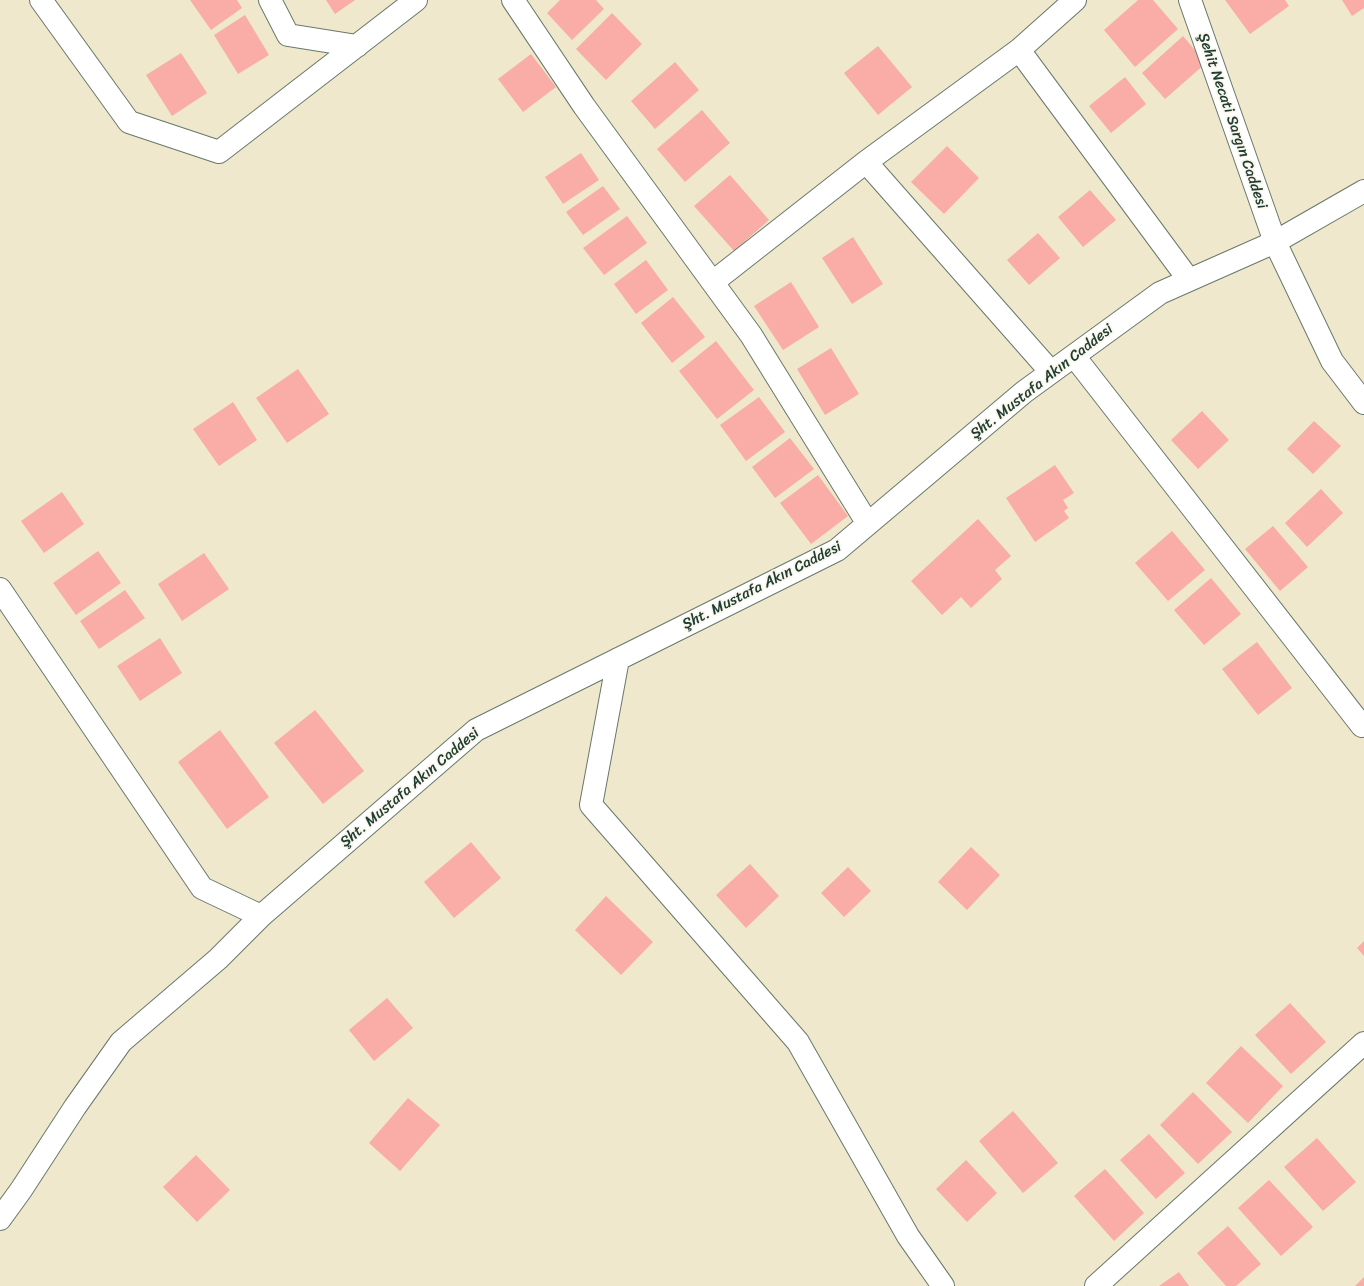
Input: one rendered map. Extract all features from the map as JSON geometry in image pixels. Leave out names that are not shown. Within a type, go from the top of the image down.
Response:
[{"type":"street","points":[[41,0],[129,122],[218,152],[416,0]]},
{"type":"street","points":[[270,0],[288,35],[357,46]]},
{"type":"street","points":[[513,0],[584,106],[751,335],[868,524]]},
{"type":"street","points":[[713,282],[866,162],[1019,50],[1074,0]]},
{"type":"street","name":"Şehit Necati Sargın Caddesi","points":[[1190,0],[1275,242],[1332,361],[1364,403]]},
{"type":"street","points":[[1019,50],[1189,280]]},
{"type":"street","points":[[866,162],[1051,372]]},
{"type":"street","name":"Şht. Mustafa Akın Caddesi","points":[[0,1218],[21,1190],[75,1107],[121,1042],[218,959],[261,916],[476,730],[837,550],[1024,392],[1160,293],[1275,242],[1364,191]]},
{"type":"street","points":[[1074,356],[1362,726],[1364,724]]},
{"type":"street","points":[[0,589],[202,888],[261,916]]},
{"type":"street","points":[[618,659],[591,805],[798,1042],[908,1236],[943,1286]]},
{"type":"street","points":[[1096,1286],[1364,1042]]},
{"type":"building","points":[[190,0],[237,0],[242,8],[211,30]]},
{"type":"building","points":[[326,0],[355,0],[335,14]]},
{"type":"building","points":[[560,0],[596,0],[604,9],[572,40],[547,13]]},
{"type":"building","points":[[1138,0],[1153,0],[1178,29],[1135,67],[1104,30]]},
{"type":"building","points":[[1225,0],[1285,0],[1289,6],[1250,34]]},
{"type":"building","points":[[1342,0],[1364,0],[1364,8],[1352,16]]},
{"type":"building","points":[[612,13],[642,44],[606,80],[576,49]]},
{"type":"building","points":[[245,15],[269,55],[238,74],[214,35]]},
{"type":"building","points":[[1183,36],[1206,63],[1165,99],[1142,73]]},
{"type":"building","points":[[878,46],[912,87],[878,115],[844,73]]},
{"type":"building","points":[[181,53],[207,93],[172,116],[146,75]]},
{"type":"building","points":[[531,54],[556,87],[523,112],[498,79]]},
{"type":"building","points":[[675,62],[699,90],[655,129],[631,101]]},
{"type":"building","points":[[1125,77],[1146,104],[1111,133],[1089,106]]},
{"type":"building","points":[[702,110],[730,143],[685,182],[657,149]]},
{"type":"building","points":[[947,146],[979,178],[944,214],[911,182]]},
{"type":"building","points":[[581,153],[599,180],[563,204],[545,177]]},
{"type":"building","points":[[730,175],[769,220],[734,251],[694,206]]},
{"type":"building","points":[[603,186],[620,209],[583,235],[566,212]]},
{"type":"building","points":[[1090,190],[1116,220],[1083,247],[1058,217]]},
{"type":"building","points":[[627,216],[647,243],[604,275],[583,248]]},
{"type":"building","points":[[1038,233],[1060,258],[1029,285],[1007,260]]},
{"type":"building","points":[[853,237],[883,284],[852,304],[822,258]]},
{"type":"building","points":[[646,260],[668,290],[636,314],[614,284]]},
{"type":"building","points":[[791,282],[819,327],[783,350],[754,306]]},
{"type":"building","points":[[673,297],[705,337],[672,363],[641,323]]},
{"type":"building","points":[[716,341],[754,390],[717,419],[679,371]]},
{"type":"building","points":[[831,348],[859,394],[825,415],[797,369]]},
{"type":"building","points":[[298,369],[329,414],[287,443],[256,398]]},
{"type":"building","points":[[759,397],[785,432],[746,461],[720,425]]},
{"type":"building","points":[[233,402],[257,440],[219,466],[193,429]]},
{"type":"building","points":[[1202,411],[1229,440],[1198,469],[1171,440]]},
{"type":"building","points":[[1314,421],[1341,446],[1313,474],[1287,449]]},
{"type":"building","points":[[790,438],[814,469],[775,498],[752,467]]},
{"type":"building","points":[[1055,465],[1074,493],[1063,500],[1068,508],[1064,511],[1069,518],[1035,542],[1006,498]]},
{"type":"building","points":[[818,475],[848,516],[811,544],[780,503]]},
{"type":"building","points":[[1321,489],[1343,513],[1307,547],[1285,523]]},
{"type":"building","points":[[62,492],[84,524],[44,553],[21,521]]},
{"type":"building","points":[[978,519],[1011,556],[995,570],[1002,579],[971,608],[961,597],[942,615],[911,581]]},
{"type":"building","points":[[1273,526],[1308,567],[1280,591],[1245,549]]},
{"type":"building","points":[[1172,531],[1205,570],[1168,601],[1135,563]]},
{"type":"building","points":[[98,551],[121,583],[76,615],[53,583]]},
{"type":"building","points":[[204,553],[229,589],[182,621],[158,584]]},
{"type":"building","points":[[1211,578],[1241,614],[1204,645],[1174,610]]},
{"type":"building","points":[[125,590],[145,618],[99,649],[80,621]]},
{"type":"building","points":[[160,638],[182,673],[140,701],[117,666]]},
{"type":"building","points":[[1257,642],[1292,688],[1258,715],[1222,669]]},
{"type":"building","points":[[315,710],[364,771],[323,804],[274,743]]},
{"type":"building","points":[[220,730],[269,797],[227,829],[178,762]]},
{"type":"building","points":[[471,842],[501,878],[454,918],[424,882]]},
{"type":"building","points":[[971,847],[1000,875],[967,910],[938,882]]},
{"type":"building","points":[[750,864],[779,896],[746,928],[716,895]]},
{"type":"building","points":[[848,867],[871,891],[844,917],[821,893]]},
{"type":"building","points":[[606,896],[653,942],[621,975],[575,930]]},
{"type":"building","points":[[1364,941],[1364,956],[1357,948]]},
{"type":"building","points":[[387,998],[413,1028],[374,1061],[349,1030]]},
{"type":"building","points":[[1290,1003],[1326,1042],[1291,1074],[1255,1035]]},
{"type":"building","points":[[1241,1046],[1283,1086],[1248,1123],[1206,1083]]},
{"type":"building","points":[[1193,1092],[1232,1132],[1198,1164],[1160,1125]]},
{"type":"building","points":[[408,1098],[440,1125],[400,1171],[369,1143]]},
{"type":"building","points":[[1013,1111],[1058,1163],[1023,1193],[979,1141]]},
{"type":"building","points":[[1149,1134],[1185,1173],[1156,1199],[1120,1160]]},
{"type":"building","points":[[1317,1138],[1356,1182],[1323,1211],[1284,1167]]},
{"type":"building","points":[[196,1155],[230,1190],[197,1222],[163,1187]]},
{"type":"building","points":[[966,1160],[997,1193],[967,1222],[936,1189]]},
{"type":"building","points":[[1105,1169],[1144,1213],[1114,1241],[1074,1196]]},
{"type":"building","points":[[1269,1180],[1313,1227],[1281,1256],[1238,1208]]},
{"type":"building","points":[[1228,1226],[1261,1264],[1236,1286],[1226,1286],[1197,1253]]},
{"type":"building","points":[[1179,1272],[1189,1286],[1159,1286]]},
{"type":"building","points":[[1364,1277],[1364,1286],[1355,1286]]}]
